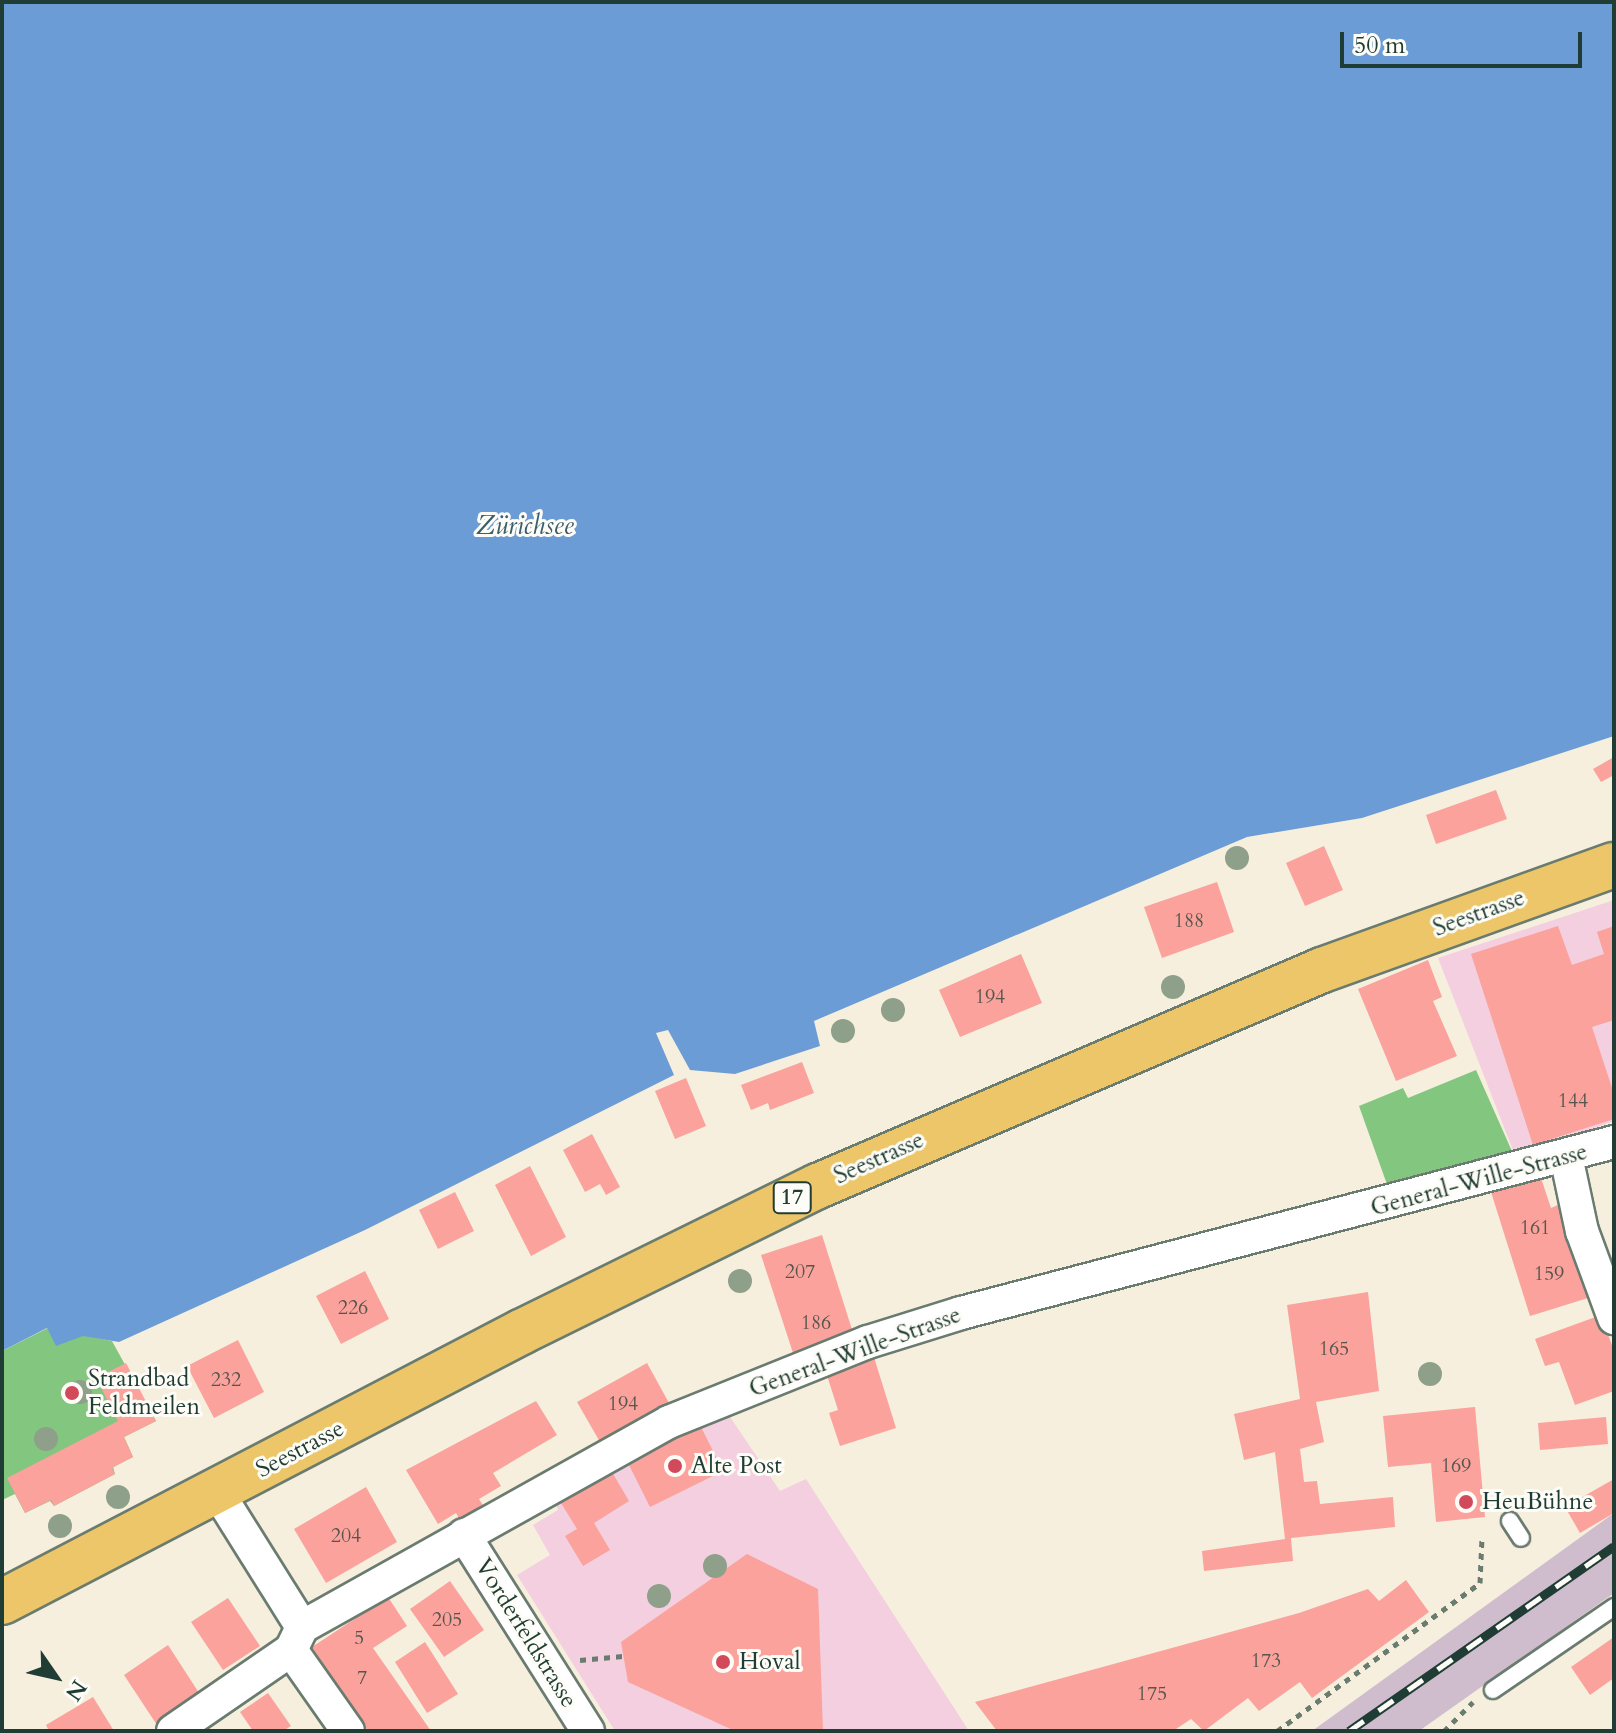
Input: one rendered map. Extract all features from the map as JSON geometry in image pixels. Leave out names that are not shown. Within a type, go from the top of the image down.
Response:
[{"type":"main road","name":"Seestrasse","points":[[2,1602],[218,1493],[523,1331],[818,1186],[1322,970],[1614,865]]},
{"type":"street","name":"General-Wille-Strasse","points":[[173,1731],[296,1638],[464,1535],[669,1422],[868,1342],[1043,1290],[1614,1142]]},
{"type":"street","points":[[1566,1156],[1582,1231],[1614,1318]]},
{"type":"street","points":[[218,1493],[348,1731]]},
{"type":"street","name":"Vorderfeldstrasse","points":[[464,1535],[588,1731]]},
{"type":"lane","points":[[1510,1521],[1521,1538]]},
{"type":"lane","points":[[1493,1690],[1614,1607]]},
{"type":"path","points":[[1277,1731],[1480,1583],[1482,1538]]},
{"type":"path","points":[[566,1662],[623,1656]]},
{"type":"path","points":[[1444,1731],[1483,1691],[1493,1690]]},
{"type":"shaded area","points":[[1614,900],[1614,1121],[1516,1158],[1438,958]]},
{"type":"shaded area","points":[[728,1414],[780,1491],[806,1479],[969,1731],[615,1731],[517,1575],[550,1555],[533,1525],[558,1510],[555,1501]]},
{"type":"shaded area","points":[[1614,1513],[1614,1593],[1419,1731],[1312,1731]]},
{"type":"green space","points":[[1476,1070],[1515,1158],[1389,1190],[1359,1106],[1403,1088],[1408,1098]]},
{"type":"green space","name":"Strandbad Feldmeilen","points":[[48,1328],[112,1341],[156,1421],[124,1437],[133,1457],[113,1467],[115,1474],[54,1506],[50,1501],[25,1513],[15,1494],[2,1500],[2,1351]]},
{"type":"water","name":"Zürichsee","points":[[2,2],[1614,2],[1614,736],[1362,818],[1247,837],[814,1021],[820,1046],[735,1074],[690,1070],[668,1030],[656,1033],[674,1075],[365,1230],[119,1342],[83,1336],[56,1346],[47,1328],[2,1351]]},
{"type":"building","points":[[1614,757],[1614,775],[1601,782],[1593,769]]},
{"type":"building","points":[[1496,790],[1507,819],[1436,844],[1426,815]]},
{"type":"building","points":[[1324,846],[1343,890],[1305,906],[1286,863]]},
{"type":"building","points":[[1217,882],[1234,932],[1162,958],[1144,907]]},
{"type":"building","points":[[1558,926],[1572,965],[1604,954],[1597,932],[1614,926],[1614,1020],[1592,1027],[1614,1094],[1614,1119],[1533,1145],[1471,954]]},
{"type":"building","points":[[1021,954],[1042,1003],[960,1037],[939,990]]},
{"type":"building","points":[[1428,960],[1442,997],[1433,1001],[1457,1056],[1396,1081],[1358,989]]},
{"type":"building","points":[[802,1062],[814,1093],[770,1110],[768,1103],[751,1110],[741,1085]]},
{"type":"building","points":[[686,1078],[706,1126],[675,1139],[655,1091]]},
{"type":"building","points":[[592,1134],[620,1187],[606,1195],[600,1184],[585,1192],[563,1150]]},
{"type":"building","points":[[530,1166],[566,1237],[531,1256],[495,1185]]},
{"type":"building","points":[[1540,1175],[1551,1208],[1560,1204],[1588,1298],[1530,1316],[1491,1192]]},
{"type":"building","points":[[455,1192],[474,1231],[438,1249],[419,1210]]},
{"type":"building","points":[[822,1235],[855,1339],[795,1359],[761,1255]]},
{"type":"building","points":[[365,1271],[389,1319],[341,1344],[316,1296]]},
{"type":"building","points":[[1368,1292],[1379,1391],[1316,1402],[1324,1442],[1300,1449],[1304,1482],[1317,1481],[1320,1504],[1393,1497],[1395,1527],[1291,1538],[1293,1561],[1204,1571],[1202,1551],[1285,1539],[1275,1452],[1244,1460],[1234,1414],[1300,1399],[1287,1305]]},
{"type":"building","points":[[1601,1315],[1614,1351],[1614,1391],[1575,1405],[1559,1362],[1545,1366],[1535,1339]]},
{"type":"building","points":[[238,1340],[264,1392],[214,1418],[187,1366]]},
{"type":"building","points":[[873,1354],[896,1428],[840,1446],[829,1413],[838,1410],[825,1369]]},
{"type":"building","points":[[126,1363],[156,1421],[124,1437],[133,1457],[112,1468],[115,1474],[54,1506],[51,1500],[25,1513],[7,1478],[118,1421],[96,1378]]},
{"type":"building","points":[[647,1363],[669,1403],[600,1442],[577,1402]]},
{"type":"building","points":[[536,1401],[557,1435],[493,1473],[501,1486],[479,1499],[486,1510],[462,1524],[456,1513],[438,1524],[406,1470]]},
{"type":"building","points":[[1475,1407],[1485,1517],[1436,1522],[1431,1463],[1388,1467],[1383,1416]]},
{"type":"building","points":[[1606,1417],[1608,1444],[1540,1450],[1538,1423]]},
{"type":"building","name":"Alte Post","points":[[700,1425],[723,1471],[650,1507],[627,1461]]},
{"type":"building","points":[[612,1472],[629,1501],[594,1523],[610,1550],[583,1566],[565,1536],[577,1529],[561,1503]]},
{"type":"building","points":[[1614,1479],[1614,1513],[1580,1533],[1565,1507]]},
{"type":"building","points":[[366,1487],[397,1542],[326,1583],[294,1529]]},
{"type":"building","name":"Hoval","points":[[747,1554],[818,1589],[823,1731],[735,1731],[628,1682],[621,1642]]},
{"type":"building","points":[[1406,1580],[1429,1612],[1312,1698],[1300,1682],[1259,1711],[1248,1698],[1204,1731],[1191,1719],[1173,1731],[997,1731],[975,1702],[1299,1613],[1368,1589],[1379,1601]]},
{"type":"building","points":[[450,1581],[484,1630],[444,1657],[410,1609]]},
{"type":"building","points":[[388,1597],[407,1626],[373,1648],[431,1731],[368,1731],[312,1647]]},
{"type":"building","points":[[228,1598],[260,1646],[223,1670],[191,1622]]},
{"type":"building","points":[[1614,1637],[1614,1678],[1590,1695],[1571,1667]]},
{"type":"building","points":[[425,1642],[458,1694],[427,1713],[395,1662]]},
{"type":"building","points":[[168,1645],[201,1696],[157,1725],[124,1675]]},
{"type":"building","points":[[268,1693],[291,1726],[283,1731],[253,1731],[240,1712]]},
{"type":"building","points":[[93,1697],[114,1731],[49,1731],[46,1725]]},
{"type":"railway","points":[[1349,1731],[1614,1546]]},
{"type":"place","name":"Strandbad Feldmeilen","points":[[72,1393]]},
{"type":"place","name":"Alte Post","points":[[675,1466]]},
{"type":"place","name":"HeuBühne","points":[[1466,1502]]},
{"type":"place","name":"Hoval","points":[[723,1662]]}]
